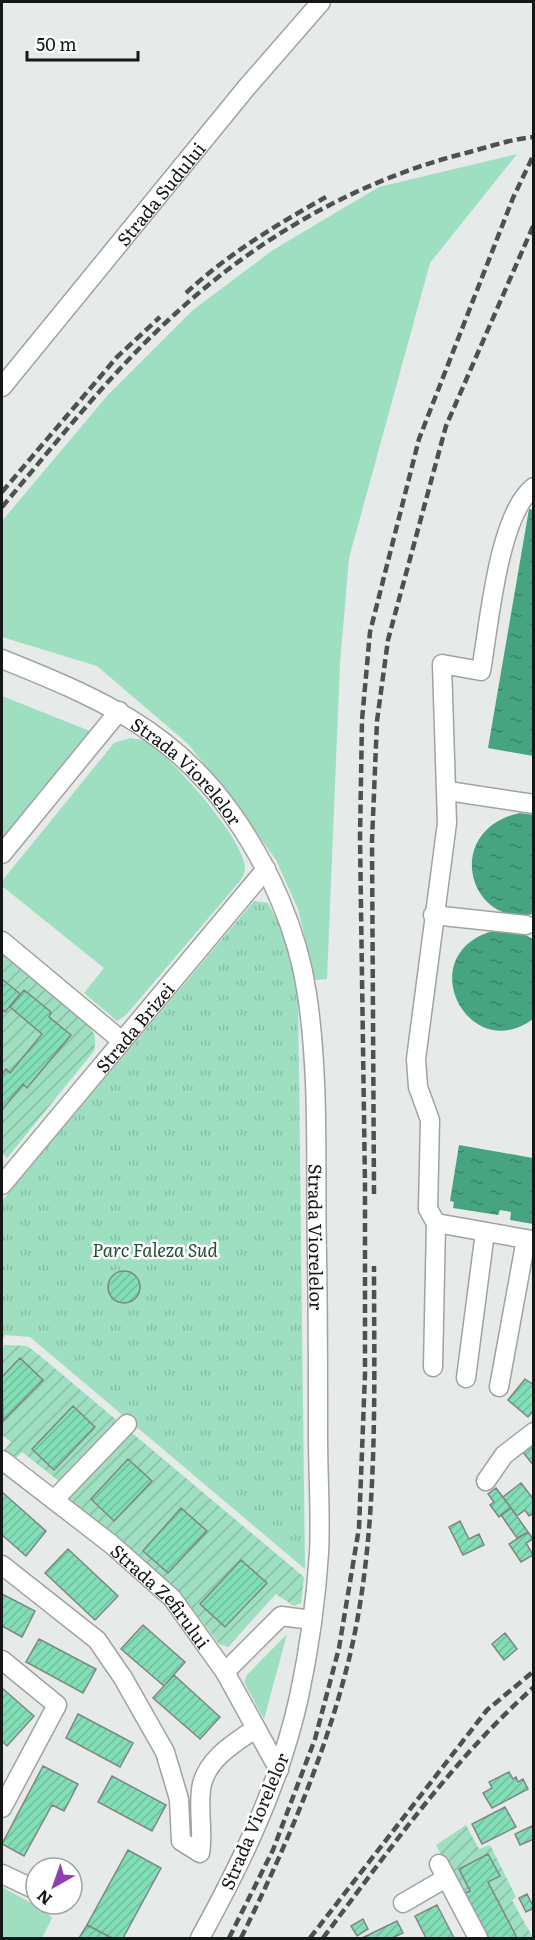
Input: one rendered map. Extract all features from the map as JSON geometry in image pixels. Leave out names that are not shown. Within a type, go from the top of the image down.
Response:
[{"type":"street","name":"Strada Sudului","points":[[2,387],[248,87],[321,2]]},
{"type":"street","points":[[433,1367],[436,1224],[428,1209],[430,1120],[418,1087],[416,1059],[433,915],[447,823],[448,791],[442,664],[481,671],[507,527],[525,494],[534,487]]},
{"type":"street","name":"Strada Viorelelor","points":[[2,659],[89,695],[119,711],[159,736],[196,768],[233,814],[266,869],[292,933],[307,992],[314,1058],[319,1555],[312,1620],[298,1698],[279,1770],[238,1869],[200,1938]]},
{"type":"street","points":[[2,854],[119,711]]},
{"type":"street","points":[[448,791],[534,804]]},
{"type":"street","name":"Strada Brizei","points":[[2,1185],[266,869]]},
{"type":"street","points":[[433,915],[526,925]]},
{"type":"street","points":[[2,941],[122,1041]]},
{"type":"street","points":[[436,1224],[530,1240],[499,1387]]},
{"type":"street","points":[[466,1378],[485,1232]]},
{"type":"street","points":[[54,1500],[127,1424]]},
{"type":"street","points":[[486,1481],[504,1455],[534,1432]]},
{"type":"street","name":"Strada Zefirului","points":[[2,1460],[111,1544],[172,1598],[225,1672],[279,1770]]},
{"type":"street","points":[[2,1565],[97,1640],[123,1678],[165,1752],[178,1799],[182,1841],[200,1854],[202,1783],[219,1754],[256,1728]]},
{"type":"street","points":[[225,1672],[281,1616],[312,1620]]},
{"type":"street","points":[[2,1660],[57,1705],[8,1780],[2,1808]]},
{"type":"street","points":[[403,1903],[442,1871],[478,1938]]},
{"type":"street","points":[[2,1874],[24,1884]]},
{"type":"green space","points":[[517,154],[430,263],[349,558],[340,663],[327,979],[315,980],[298,909],[276,860],[229,794],[187,743],[97,666],[2,637],[2,521],[107,396],[193,310],[273,250],[379,187]]},
{"type":"green space","points":[[2,696],[90,731],[2,841]]},
{"type":"green space","points":[[130,738],[148,742],[159,751],[206,801],[234,839],[245,869],[240,881],[126,1015],[117,1021],[84,993],[104,968],[2,886],[2,881],[114,743]]},
{"type":"green space","name":"Parc Faleza Sud","points":[[254,901],[268,903],[285,936],[298,991],[305,1569],[30,1337],[5,1335],[2,1340],[2,1201]]},
{"type":"green space","points":[[2,954],[88,1025],[93,1031],[95,1040],[94,1051],[7,1158],[2,1153],[2,1110],[23,1084],[27,1087],[70,1035],[49,1017],[51,1012],[24,990],[20,994],[2,979]]},
{"type":"green space","points":[[10,1007],[42,1034],[10,1073],[6,1070],[2,1075],[2,1009],[5,1012]]},
{"type":"green space","points":[[5,1345],[27,1346],[39,1355],[304,1577],[301,1603],[294,1606],[276,1594],[228,1647],[219,1644],[179,1591],[55,1488],[60,1482],[22,1452],[15,1459],[4,1450],[11,1442],[2,1435],[2,1419],[43,1380],[20,1358],[2,1377],[2,1350]],"holes":[[[128,1459],[152,1481],[114,1521],[91,1499]],[[181,1508],[207,1531],[169,1573],[143,1551]],[[241,1560],[266,1583],[226,1627],[201,1604]]]},
{"type":"green space","points":[[287,1634],[264,1719],[244,1682],[247,1675]]},
{"type":"green space","points":[[466,1825],[479,1849],[490,1845],[516,1897],[512,1900],[533,1938],[517,1938],[488,1882],[500,1876],[488,1854],[470,1891],[462,1895],[436,1845]]},
{"type":"green space","points":[[2,1887],[24,1899],[24,1916],[50,1916],[52,1918],[42,1938],[2,1938]]},
{"type":"water","points":[[529,509],[534,510],[533,756],[488,748]]},
{"type":"water","points":[[520,813],[534,815],[533,914],[511,914],[493,907],[480,893],[473,875],[473,856],[480,838],[495,823]]},
{"type":"water","points":[[500,929],[518,931],[533,939],[533,1019],[509,1030],[487,1028],[469,1017],[457,1000],[452,979],[457,958],[472,941]]},
{"type":"water","points":[[459,1145],[533,1158],[533,1224],[510,1220],[511,1212],[500,1210],[498,1215],[453,1208],[454,1202],[450,1201]]},
{"type":"building","points":[[2,979],[20,994],[5,1012],[2,1009]]},
{"type":"building","points":[[24,990],[51,1012],[49,1017],[71,1035],[27,1088],[23,1084],[2,1110],[2,1075],[6,1069],[10,1073],[42,1034],[10,1007]]},
{"type":"building","points":[[124,1271],[135,1276],[140,1287],[135,1298],[124,1303],[113,1298],[108,1287],[113,1276]]},
{"type":"building","points":[[20,1358],[43,1380],[3,1421],[2,1377]]},
{"type":"building","points":[[525,1379],[534,1385],[534,1410],[528,1417],[508,1400]]},
{"type":"building","points":[[73,1406],[95,1427],[54,1470],[32,1449]]},
{"type":"building","points":[[534,1443],[534,1466],[522,1451]]},
{"type":"building","points":[[128,1459],[152,1481],[114,1521],[91,1499]]},
{"type":"building","points":[[521,1483],[534,1500],[534,1513],[529,1516],[525,1510],[517,1516],[503,1497]]},
{"type":"building","points":[[496,1488],[511,1508],[499,1517],[490,1505],[494,1502],[488,1494]]},
{"type":"building","points":[[2,1492],[46,1531],[26,1556],[2,1535]]},
{"type":"building","points":[[181,1508],[207,1531],[168,1573],[143,1551]]},
{"type":"building","points":[[511,1508],[528,1532],[517,1538],[501,1515]]},
{"type":"building","points":[[460,1521],[469,1539],[479,1534],[484,1545],[463,1555],[449,1527]]},
{"type":"building","points":[[528,1532],[533,1539],[526,1543],[533,1555],[521,1562],[509,1544]]},
{"type":"building","points":[[68,1549],[118,1596],[95,1620],[45,1573]]},
{"type":"building","points":[[241,1560],[267,1583],[225,1627],[200,1604]]},
{"type":"building","points":[[2,1594],[35,1611],[22,1637],[2,1626]]},
{"type":"building","points":[[143,1625],[185,1662],[164,1686],[121,1649]]},
{"type":"building","points":[[505,1633],[517,1649],[504,1660],[492,1644]]},
{"type":"building","points":[[39,1639],[96,1669],[83,1693],[26,1662]]},
{"type":"building","points":[[174,1675],[220,1717],[200,1739],[153,1698]]},
{"type":"building","points":[[2,1688],[34,1716],[7,1746],[2,1741]]},
{"type":"building","points":[[78,1714],[133,1743],[120,1767],[66,1738]]},
{"type":"building","points":[[43,1766],[78,1784],[64,1811],[52,1805],[24,1856],[2,1844]]},
{"type":"building","points":[[509,1772],[513,1779],[516,1777],[518,1782],[523,1779],[528,1789],[492,1808],[483,1793],[492,1788],[489,1782]]},
{"type":"building","points":[[112,1776],[166,1805],[152,1831],[98,1802]]},
{"type":"building","points":[[505,1807],[516,1827],[482,1844],[472,1824]]},
{"type":"building","points":[[534,1825],[534,1839],[520,1845],[515,1834]]},
{"type":"building","points":[[128,1850],[161,1868],[123,1938],[112,1938],[87,1925]]},
{"type":"building","points":[[488,1854],[500,1876],[488,1882],[517,1938],[489,1938],[465,1893],[470,1891],[459,1869]]},
{"type":"building","points":[[527,1894],[534,1908],[526,1912],[519,1898]]},
{"type":"building","points":[[437,1905],[454,1938],[426,1938],[415,1916]]},
{"type":"building","points":[[363,1919],[368,1929],[357,1936],[351,1926]]},
{"type":"building","points":[[397,1921],[403,1933],[392,1938],[362,1938]]},
{"type":"building","points":[[87,1925],[112,1938],[79,1938]]},
{"type":"railway","points":[[2,507],[85,408],[151,336],[238,262],[307,217],[381,181],[458,155],[534,137]]},
{"type":"railway","points":[[229,1938],[273,1850],[315,1739],[339,1648],[359,1528],[365,1374],[360,838],[362,720],[370,632],[419,439],[513,198],[534,154]]},
{"type":"railway","points":[[186,293],[219,265],[253,241],[326,197]]},
{"type":"railway","points":[[374,1194],[372,841],[377,721],[388,640],[446,426],[534,224]]},
{"type":"railway","points":[[2,492],[117,357],[160,317]]},
{"type":"railway","points":[[241,1938],[289,1835],[317,1764],[350,1655],[366,1560],[370,1511],[374,1412],[374,1266]]},
{"type":"railway","points":[[310,1938],[487,1710],[534,1671]]},
{"type":"railway","points":[[323,1938],[448,1776],[504,1715],[534,1687]]}]
